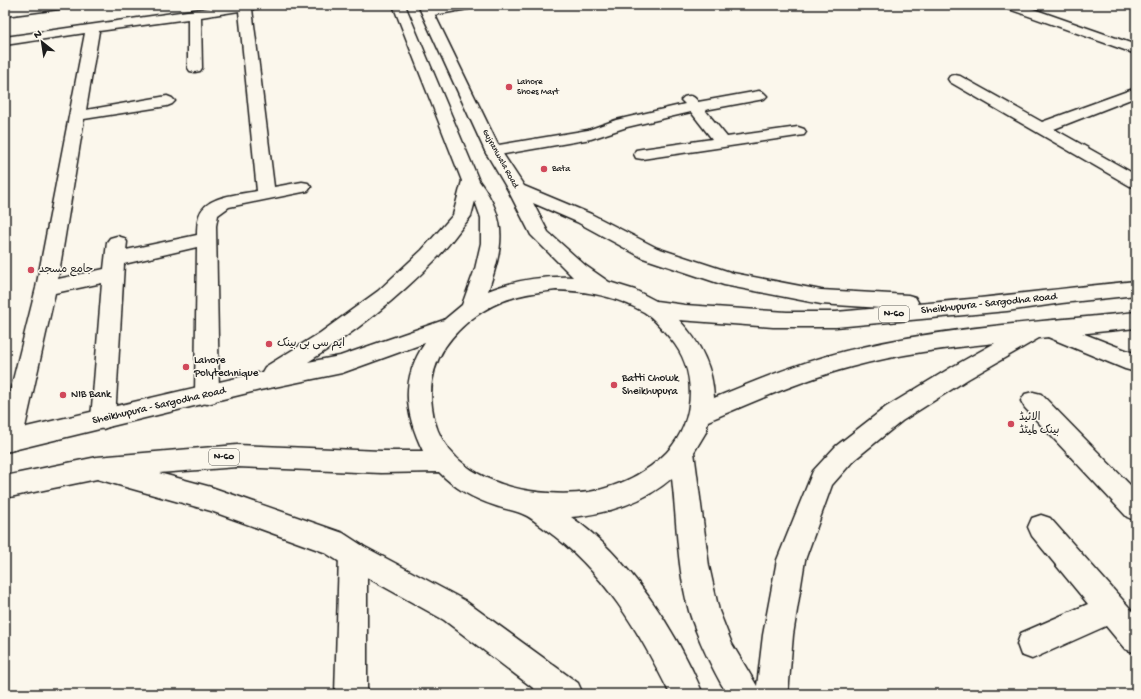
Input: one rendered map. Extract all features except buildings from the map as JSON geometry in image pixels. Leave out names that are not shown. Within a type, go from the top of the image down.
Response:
[{"type":"main road","points":[[5,12],[59,5]]},
{"type":"main road","points":[[59,33],[65,5]]},
{"type":"main road","points":[[398,5],[471,181],[486,204],[491,224],[491,242],[484,273],[472,307]]},
{"type":"main road","points":[[426,9],[468,5]]},
{"type":"main road","points":[[1010,5],[1130,48],[1136,38]]},
{"type":"main road","points":[[5,41],[250,6],[266,194]]},
{"type":"main road","name":"Gujranwala Road","points":[[426,9],[493,151],[517,190],[540,235],[578,271],[606,288]]},
{"type":"main road","points":[[194,14],[195,68]]},
{"type":"main road","points":[[7,441],[46,288],[93,28]]},
{"type":"main road","points":[[955,79],[1136,182]]},
{"type":"main road","points":[[1041,128],[1136,92]]},
{"type":"main road","points":[[493,151],[591,134],[622,123],[691,104],[759,96]]},
{"type":"main road","points":[[77,116],[167,101]]},
{"type":"main road","points":[[691,104],[723,143]]},
{"type":"main road","points":[[642,154],[798,132]]},
{"type":"main road","points":[[260,381],[328,339],[385,296],[429,255],[462,216],[471,181]]},
{"type":"main road","points":[[207,394],[207,216],[212,208],[224,203],[302,187]]},
{"type":"main road","points":[[517,190],[584,218],[650,253],[731,280],[821,297],[914,302],[1005,304]]},
{"type":"main road","points":[[46,288],[115,258],[207,239]]},
{"type":"main road","points":[[103,419],[115,258]]},
{"type":"main road","points":[[563,283],[606,288],[622,293],[651,307],[668,320],[682,336],[693,353],[700,372],[702,393],[700,414],[690,439],[668,467],[650,481],[630,492],[607,500],[583,505],[557,507],[532,505],[515,501],[482,489],[468,481],[445,461],[434,448],[421,420],[418,390],[425,362],[431,350],[449,326],[472,307],[500,294],[542,284],[563,283]]},
{"type":"main road","name":"Sheikhupura - Sargodha Road","points":[[651,307],[719,316],[814,320],[1005,304],[1136,288]]},
{"type":"main road","points":[[700,414],[761,388],[851,358],[930,344],[1136,320]]},
{"type":"main road","name":"Sheikhupura - Sargodha Road","points":[[7,441],[260,381],[342,364],[449,326]]},
{"type":"main road","points":[[772,694],[778,635],[791,560],[822,479],[844,453],[894,414],[960,373],[1043,330],[1133,364],[1136,363]]},
{"type":"main road","points":[[1033,401],[1136,509]]},
{"type":"main road","points":[[682,451],[695,566],[704,611],[722,654],[745,694]]},
{"type":"main road","name":"N-60","points":[[5,487],[97,468],[237,456],[381,462],[445,461]]},
{"type":"main road","points":[[97,468],[212,499],[334,542],[353,555],[454,610],[567,694]]},
{"type":"main road","points":[[532,505],[584,543],[619,580],[662,644],[687,694]]},
{"type":"main road","points":[[1041,527],[1136,638]]},
{"type":"main road","points":[[351,694],[353,555]]},
{"type":"main road","points":[[1032,644],[1110,609]]},
{"type":"place","name":"Lahore Shoes Mart","points":[[509,87]]},
{"type":"place","name":"Bata","points":[[544,169]]},
{"type":"place","name":"جامع مسجد","points":[[31,270]]},
{"type":"place","name":"ایم سی بی بینک","points":[[269,344]]},
{"type":"place","name":"Lahore Polytechnique","points":[[186,367]]},
{"type":"place","name":"Batti Chowk Sheikhupura","points":[[614,385]]},
{"type":"place","name":"NIB Bank","points":[[63,395]]},
{"type":"place","name":"الائیڈ بینک لمیٹڈ","points":[[1011,424]]}]
